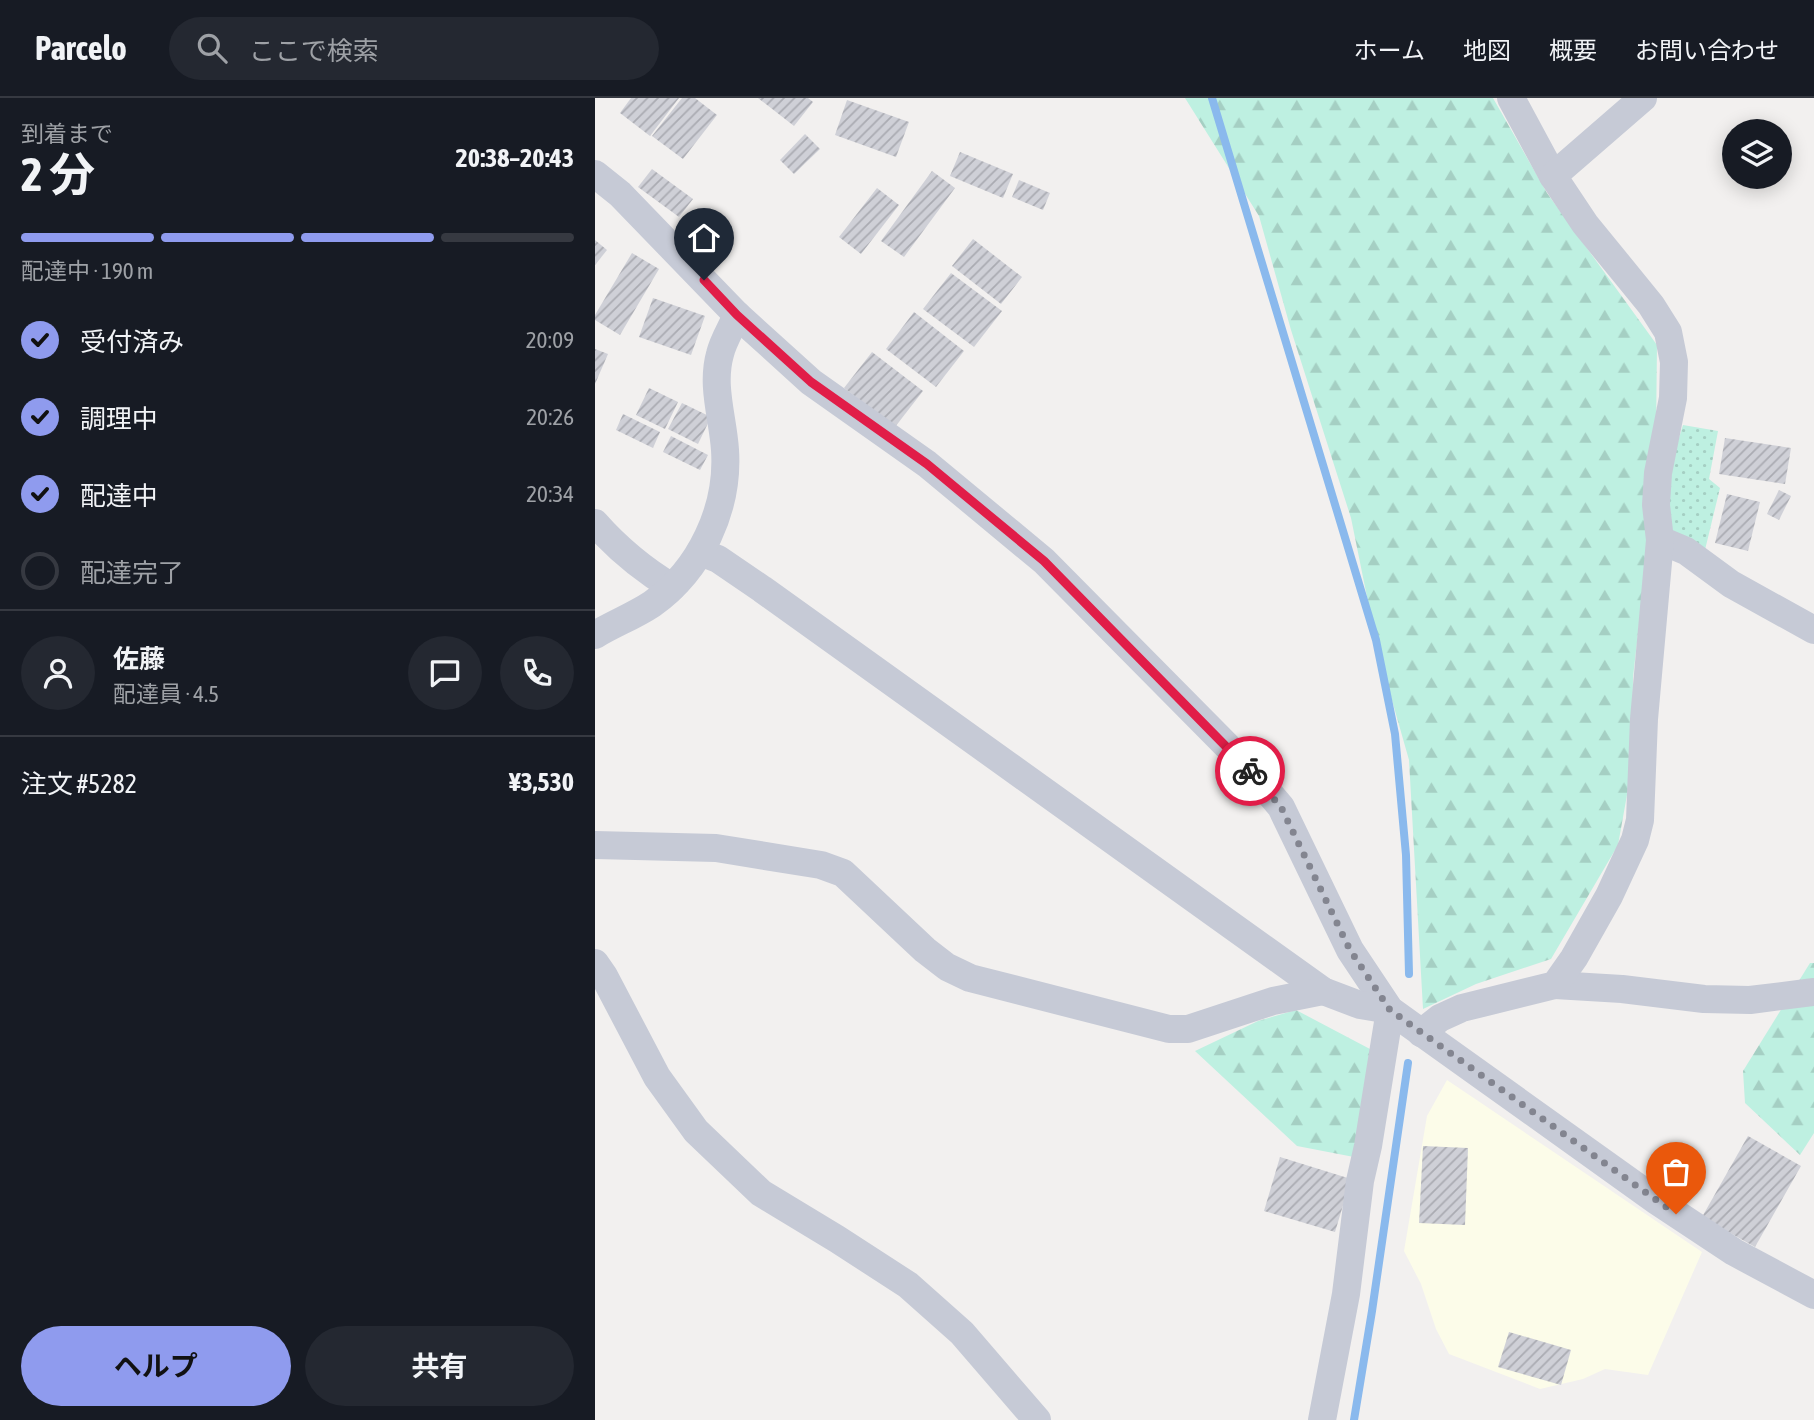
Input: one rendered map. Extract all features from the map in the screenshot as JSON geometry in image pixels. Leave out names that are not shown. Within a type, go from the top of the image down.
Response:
[{"type":"street","points":[[1511,98],[1553,176],[1585,225],[1651,305],[1668,332],[1674,362],[1673,398],[1658,473],[1656,505],[1660,540],[1644,719],[1640,820],[1635,840],[1608,896],[1574,958],[1555,985]]},
{"type":"street","points":[[1553,176],[1643,98]]},
{"type":"street","points":[[595,174],[620,194],[737,315],[811,382],[927,464],[1044,561],[1241,760],[1281,807],[1350,950],[1390,1010],[1657,1201],[1734,1252],[1814,1295]]},
{"type":"street","points":[[595,635],[651,605],[672,587],[700,552],[718,514],[726,482],[725,450],[716,382],[720,354],[737,315]]},
{"type":"street","points":[[595,523],[613,544],[642,569],[672,587]]},
{"type":"street","points":[[1660,540],[1686,551],[1731,584],[1814,630]]},
{"type":"street","points":[[700,552],[718,559],[762,589],[1323,992],[1360,1005],[1390,1010]]},
{"type":"street","points":[[595,845],[716,848],[821,865],[843,873],[925,950],[947,967],[984,981],[1169,1030],[1188,1029],[1273,1001],[1323,992]]},
{"type":"street","points":[[595,963],[657,1077],[697,1131],[761,1194],[908,1285],[962,1333],[1037,1420]]},
{"type":"street","points":[[1421,1033],[1440,1017],[1462,1008],[1555,985],[1751,1000],[1814,992]]},
{"type":"street","points":[[1322,1420],[1346,1294],[1360,1181],[1390,1010]]},
{"type":"shaded area","points":[[1447,1080],[1702,1252],[1648,1375],[1605,1369],[1583,1379],[1540,1389],[1449,1354],[1436,1329],[1421,1284],[1404,1251],[1427,1116]]},
{"type":"green space","points":[[1185,98],[1493,98],[1547,193],[1657,345],[1656,433],[1648,546],[1633,677],[1632,767],[1618,845],[1551,959],[1476,984],[1423,1009],[1409,760],[1378,651],[1351,518],[1291,330],[1259,216]]},
{"type":"green space","points":[[1683,425],[1718,431],[1709,479],[1720,488],[1704,554],[1668,534],[1668,473]]},
{"type":"green space","points":[[1810,963],[1814,963],[1814,1133],[1800,1155],[1745,1103],[1743,1071]]},
{"type":"green space","points":[[1296,1010],[1370,1049],[1354,1157],[1297,1146],[1195,1051],[1258,1021]]},
{"type":"building","points":[[631,98],[679,98],[650,136],[620,113]]},
{"type":"building","points":[[682,98],[695,98],[717,115],[683,159],[652,136]]},
{"type":"building","points":[[758,98],[808,98],[813,102],[794,126]]},
{"type":"building","points":[[847,100],[909,122],[896,157],[835,135]]},
{"type":"building","points":[[805,134],[820,149],[794,174],[780,160]]},
{"type":"building","points":[[960,152],[1013,174],[1003,198],[950,176]]},
{"type":"building","points":[[652,169],[693,199],[679,217],[638,187]]},
{"type":"building","points":[[932,171],[955,188],[904,257],[881,241]]},
{"type":"building","points":[[1019,180],[1050,193],[1043,210],[1012,197]]},
{"type":"building","points":[[877,188],[899,205],[861,254],[839,237]]},
{"type":"building","points":[[973,239],[1022,277],[1001,304],[952,266]]},
{"type":"building","points":[[595,240],[607,250],[595,265]]},
{"type":"building","points":[[632,253],[659,269],[620,335],[595,320],[595,315]]},
{"type":"building","points":[[951,273],[1002,311],[974,347],[923,309]]},
{"type":"building","points":[[653,298],[705,316],[691,355],[639,337]]},
{"type":"building","points":[[914,312],[964,351],[936,387],[886,349]]},
{"type":"building","points":[[595,349],[608,354],[595,384]]},
{"type":"building","points":[[872,352],[923,391],[895,427],[844,388]]},
{"type":"building","points":[[649,388],[678,402],[665,429],[636,415]]},
{"type":"building","points":[[682,403],[711,417],[698,444],[668,429]]},
{"type":"building","points":[[623,414],[660,432],[653,448],[616,430]]},
{"type":"building","points":[[671,436],[708,455],[700,470],[663,452]]},
{"type":"building","points":[[1725,438],[1791,448],[1785,484],[1719,474]]},
{"type":"building","points":[[1779,490],[1791,496],[1779,520],[1767,514]]},
{"type":"building","points":[[1727,494],[1760,502],[1748,551],[1715,543]]},
{"type":"building","points":[[1748,1136],[1801,1166],[1755,1247],[1702,1217]]},
{"type":"building","points":[[1423,1146],[1468,1148],[1465,1225],[1419,1223]]},
{"type":"building","points":[[1280,1157],[1351,1179],[1335,1232],[1264,1211]]},
{"type":"building","points":[[1509,1332],[1571,1350],[1561,1385],[1498,1367]]},
{"type":"waterway","points":[[1212,98],[1376,640],[1395,734],[1406,855],[1409,974]]},
{"type":"waterway","points":[[1354,1420],[1408,1063]]},
{"type":"way so far","points":[[1250,771],[1281,807],[1350,950],[1390,1010],[1676,1214]]},
{"type":"route","points":[[704,280],[737,315],[811,382],[927,464],[1044,561],[1250,771]]}]
